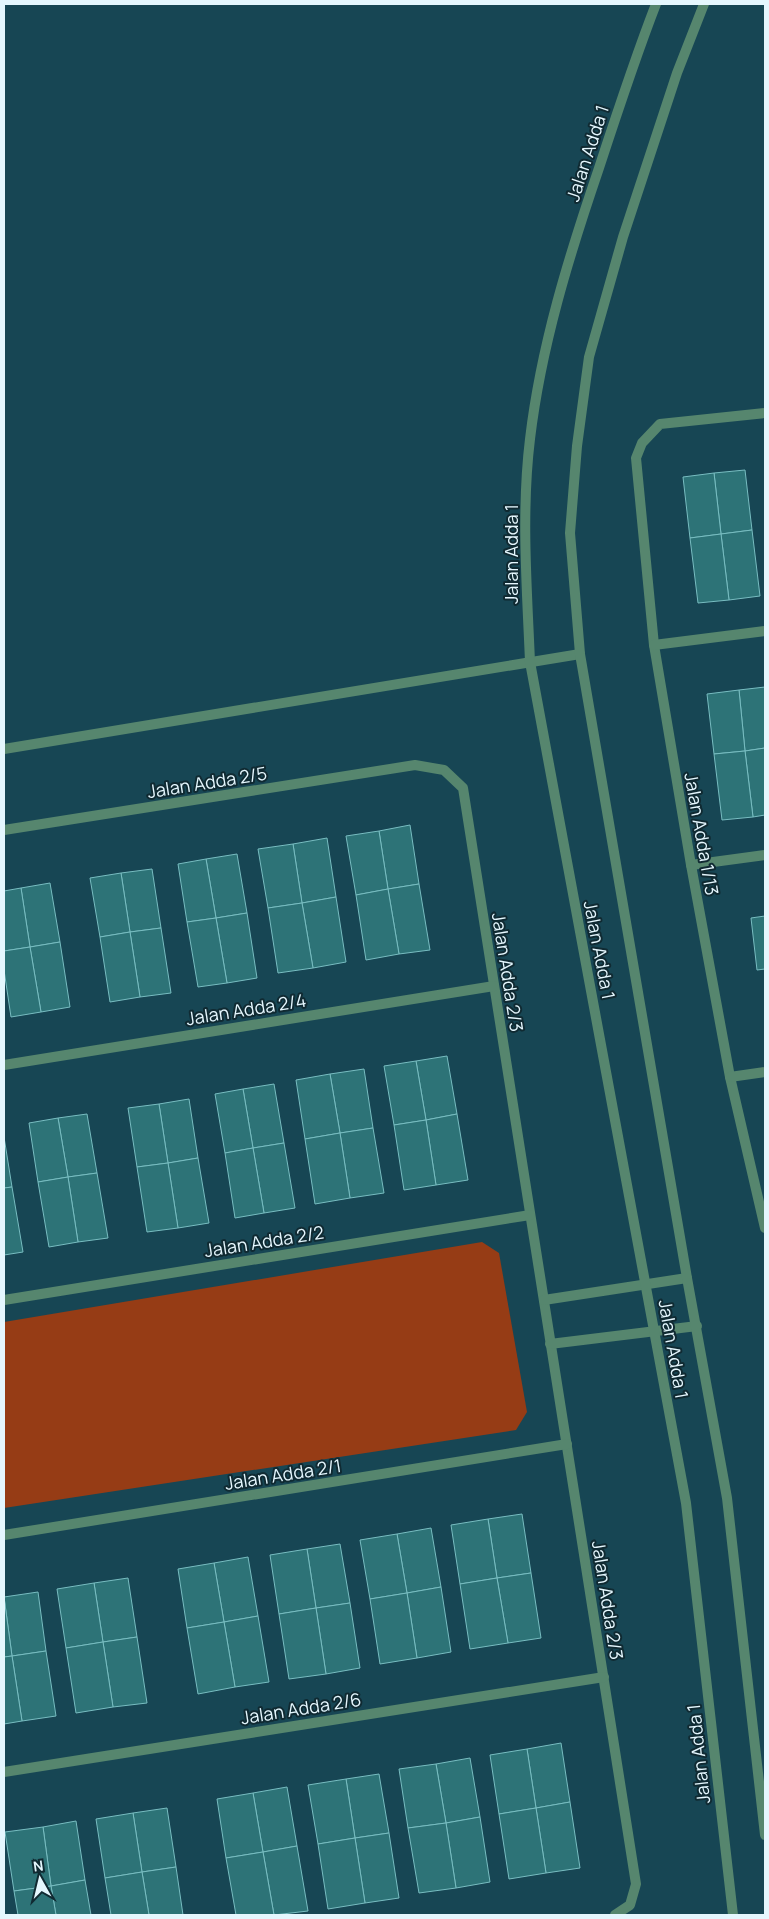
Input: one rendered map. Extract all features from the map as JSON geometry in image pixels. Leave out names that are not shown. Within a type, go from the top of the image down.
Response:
[{"type":"street","name":"Jalan Adda 1","points":[[656,4],[637,53],[578,230],[546,343],[530,440],[524,535],[530,662],[686,1503],[733,1915]]},
{"type":"street","name":"Jalan Adda 1","points":[[704,4],[677,72],[635,200],[588,357],[577,446],[570,533],[580,654],[687,1278],[727,1498],[765,1835]]},
{"type":"street","name":"Jalan Adda 1/13","points":[[765,413],[660,424],[642,443],[636,458],[654,645],[691,865],[730,1076],[765,1228]]},
{"type":"street","points":[[654,645],[765,632]]},
{"type":"street","points":[[4,749],[580,654]]},
{"type":"street","name":"Jalan Adda 2/5","points":[[4,830],[415,765]]},
{"type":"street","name":"Jalan Adda 2/3","points":[[415,765],[444,770],[463,788],[636,1884],[630,1905],[615,1915]]},
{"type":"street","points":[[691,865],[765,855]]},
{"type":"street","name":"Jalan Adda 2/4","points":[[4,1065],[494,986]]},
{"type":"street","points":[[730,1076],[765,1072]]},
{"type":"street","name":"Jalan Adda 2/2","points":[[4,1300],[530,1215]]},
{"type":"street","points":[[544,1300],[687,1278]]},
{"type":"street","points":[[550,1344],[697,1326]]},
{"type":"street","name":"Jalan Adda 2/1","points":[[4,1535],[567,1444]]},
{"type":"street","name":"Jalan Adda 2/6","points":[[4,1772],[604,1677]]},
{"type":"shaded area","points":[[482,1242],[499,1253],[527,1412],[516,1430],[4,1508],[4,1322]]},
{"type":"building","points":[[745,470],[752,530],[721,534],[714,473]]},
{"type":"building","points":[[714,473],[721,534],[690,538],[683,477]]},
{"type":"building","points":[[752,530],[760,596],[729,600],[721,534]]},
{"type":"building","points":[[721,534],[729,600],[698,603],[690,538]]},
{"type":"building","points":[[765,687],[765,748],[745,751],[739,690]]},
{"type":"building","points":[[739,690],[745,751],[714,754],[707,694]]},
{"type":"building","points":[[765,748],[765,815],[753,817],[745,751]]},
{"type":"building","points":[[745,751],[753,817],[722,820],[714,754]]},
{"type":"building","points":[[410,825],[419,884],[388,889],[379,831]]},
{"type":"building","points":[[379,831],[388,889],[356,895],[346,836]]},
{"type":"building","points":[[327,838],[336,897],[302,903],[293,844]]},
{"type":"building","points":[[293,844],[302,903],[268,908],[258,849]]},
{"type":"building","points":[[237,854],[247,913],[216,918],[206,859]]},
{"type":"building","points":[[206,859],[216,918],[187,922],[178,864]]},
{"type":"building","points":[[152,869],[161,928],[130,932],[121,873]]},
{"type":"building","points":[[121,873],[130,932],[100,937],[90,878]]},
{"type":"building","points":[[50,883],[60,942],[30,947],[21,888]]},
{"type":"building","points":[[419,884],[430,950],[399,954],[388,889]]},
{"type":"building","points":[[21,888],[30,947],[4,951],[4,891]]},
{"type":"building","points":[[388,889],[399,954],[366,960],[356,895]]},
{"type":"building","points":[[336,897],[346,962],[313,968],[302,903]]},
{"type":"building","points":[[302,903],[313,968],[278,973],[268,908]]},
{"type":"building","points":[[247,913],[257,978],[227,983],[216,918]]},
{"type":"building","points":[[765,916],[765,969],[757,970],[751,918]]},
{"type":"building","points":[[216,918],[227,983],[198,987],[187,922]]},
{"type":"building","points":[[161,928],[171,993],[140,997],[130,932]]},
{"type":"building","points":[[130,932],[140,997],[110,1002],[100,937]]},
{"type":"building","points":[[60,942],[70,1007],[41,1012],[30,947]]},
{"type":"building","points":[[30,947],[41,1012],[11,1017],[4,970],[4,951]]},
{"type":"building","points":[[447,1056],[457,1114],[426,1120],[416,1061]]},
{"type":"building","points":[[416,1061],[426,1120],[394,1125],[384,1066]]},
{"type":"building","points":[[364,1069],[373,1128],[340,1133],[330,1074]]},
{"type":"building","points":[[330,1074],[340,1133],[305,1139],[296,1080]]},
{"type":"building","points":[[274,1084],[284,1143],[253,1148],[243,1089]]},
{"type":"building","points":[[243,1089],[253,1148],[225,1153],[215,1094]]},
{"type":"building","points":[[189,1099],[198,1158],[168,1163],[159,1104]]},
{"type":"building","points":[[159,1104],[168,1163],[137,1167],[128,1108]]},
{"type":"building","points":[[87,1114],[97,1173],[68,1177],[58,1118]]},
{"type":"building","points":[[457,1114],[468,1180],[436,1185],[426,1120]]},
{"type":"building","points":[[58,1118],[68,1177],[38,1182],[29,1123]]},
{"type":"building","points":[[426,1120],[436,1185],[404,1190],[394,1125]]},
{"type":"building","points":[[373,1128],[384,1193],[350,1198],[340,1133]]},
{"type":"building","points":[[340,1133],[350,1198],[315,1204],[305,1139]]},
{"type":"building","points":[[4,1137],[12,1187],[4,1188]]},
{"type":"building","points":[[284,1143],[295,1208],[264,1213],[253,1148]]},
{"type":"building","points":[[253,1148],[264,1213],[235,1218],[225,1153]]},
{"type":"building","points":[[198,1158],[209,1223],[178,1228],[168,1163]]},
{"type":"building","points":[[168,1163],[178,1228],[147,1232],[137,1167]]},
{"type":"building","points":[[97,1173],[108,1238],[78,1242],[68,1177]]},
{"type":"building","points":[[68,1177],[78,1242],[49,1247],[38,1182]]},
{"type":"building","points":[[12,1187],[23,1252],[4,1255],[4,1188]]},
{"type":"building","points":[[522,1514],[531,1573],[497,1578],[488,1519]]},
{"type":"building","points":[[488,1519],[497,1578],[460,1584],[451,1525]]},
{"type":"building","points":[[431,1528],[441,1587],[407,1593],[397,1534]]},
{"type":"building","points":[[397,1534],[407,1593],[370,1599],[360,1540]]},
{"type":"building","points":[[340,1544],[350,1603],[316,1608],[307,1549]]},
{"type":"building","points":[[307,1549],[316,1608],[279,1614],[270,1555]]},
{"type":"building","points":[[248,1557],[258,1616],[224,1622],[214,1563]]},
{"type":"building","points":[[214,1563],[224,1622],[187,1628],[178,1569]]},
{"type":"building","points":[[531,1573],[541,1638],[508,1643],[497,1578]]},
{"type":"building","points":[[128,1578],[137,1637],[103,1642],[94,1583]]},
{"type":"building","points":[[497,1578],[508,1643],[470,1649],[460,1584]]},
{"type":"building","points":[[94,1583],[103,1642],[66,1648],[57,1589]]},
{"type":"building","points":[[441,1587],[451,1652],[417,1658],[407,1593]]},
{"type":"building","points":[[38,1592],[46,1651],[12,1656],[4,1597]]},
{"type":"building","points":[[407,1593],[417,1658],[380,1664],[370,1599]]},
{"type":"building","points":[[4,1597],[12,1656],[4,1657]]},
{"type":"building","points":[[350,1603],[360,1668],[326,1674],[316,1608]]},
{"type":"building","points":[[316,1608],[326,1674],[289,1679],[279,1614]]},
{"type":"building","points":[[258,1616],[269,1682],[235,1687],[224,1622]]},
{"type":"building","points":[[224,1622],[235,1687],[198,1694],[187,1628]]},
{"type":"building","points":[[137,1637],[147,1703],[113,1707],[103,1642]]},
{"type":"building","points":[[103,1642],[113,1707],[76,1713],[66,1648]]},
{"type":"building","points":[[46,1651],[56,1716],[22,1721],[12,1656]]},
{"type":"building","points":[[12,1656],[22,1721],[4,1724],[4,1657]]},
{"type":"building","points":[[561,1743],[570,1802],[536,1808],[527,1749]]},
{"type":"building","points":[[527,1749],[536,1808],[499,1814],[490,1755]]},
{"type":"building","points":[[470,1758],[480,1817],[446,1823],[436,1764]]},
{"type":"building","points":[[436,1764],[446,1823],[408,1828],[399,1769]]},
{"type":"building","points":[[379,1774],[389,1833],[355,1838],[346,1779]]},
{"type":"building","points":[[346,1779],[355,1838],[318,1844],[308,1785]]},
{"type":"building","points":[[287,1787],[297,1846],[263,1852],[253,1793]]},
{"type":"building","points":[[253,1793],[263,1852],[226,1858],[217,1799]]},
{"type":"building","points":[[570,1802],[580,1868],[546,1873],[536,1808]]},
{"type":"building","points":[[167,1808],[176,1867],[142,1872],[133,1813]]},
{"type":"building","points":[[536,1808],[546,1873],[509,1879],[499,1814]]},
{"type":"building","points":[[133,1813],[142,1872],[105,1878],[96,1819]]},
{"type":"building","points":[[480,1817],[490,1882],[456,1888],[446,1823]]},
{"type":"building","points":[[76,1821],[85,1880],[51,1886],[43,1827]]},
{"type":"building","points":[[446,1823],[456,1888],[419,1893],[408,1828]]},
{"type":"building","points":[[43,1827],[51,1886],[14,1891],[5,1832]]},
{"type":"building","points":[[389,1833],[399,1898],[365,1903],[355,1838]]},
{"type":"building","points":[[355,1838],[365,1903],[328,1909],[318,1844]]},
{"type":"building","points":[[297,1846],[308,1911],[274,1915],[263,1852]]},
{"type":"building","points":[[263,1852],[274,1915],[236,1915],[226,1858]]},
{"type":"building","points":[[176,1867],[183,1915],[149,1915],[142,1872]]},
{"type":"building","points":[[142,1872],[149,1915],[111,1915],[105,1878]]},
{"type":"building","points":[[85,1880],[91,1915],[56,1915],[51,1886]]},
{"type":"building","points":[[51,1886],[56,1915],[18,1915],[14,1891]]}]
